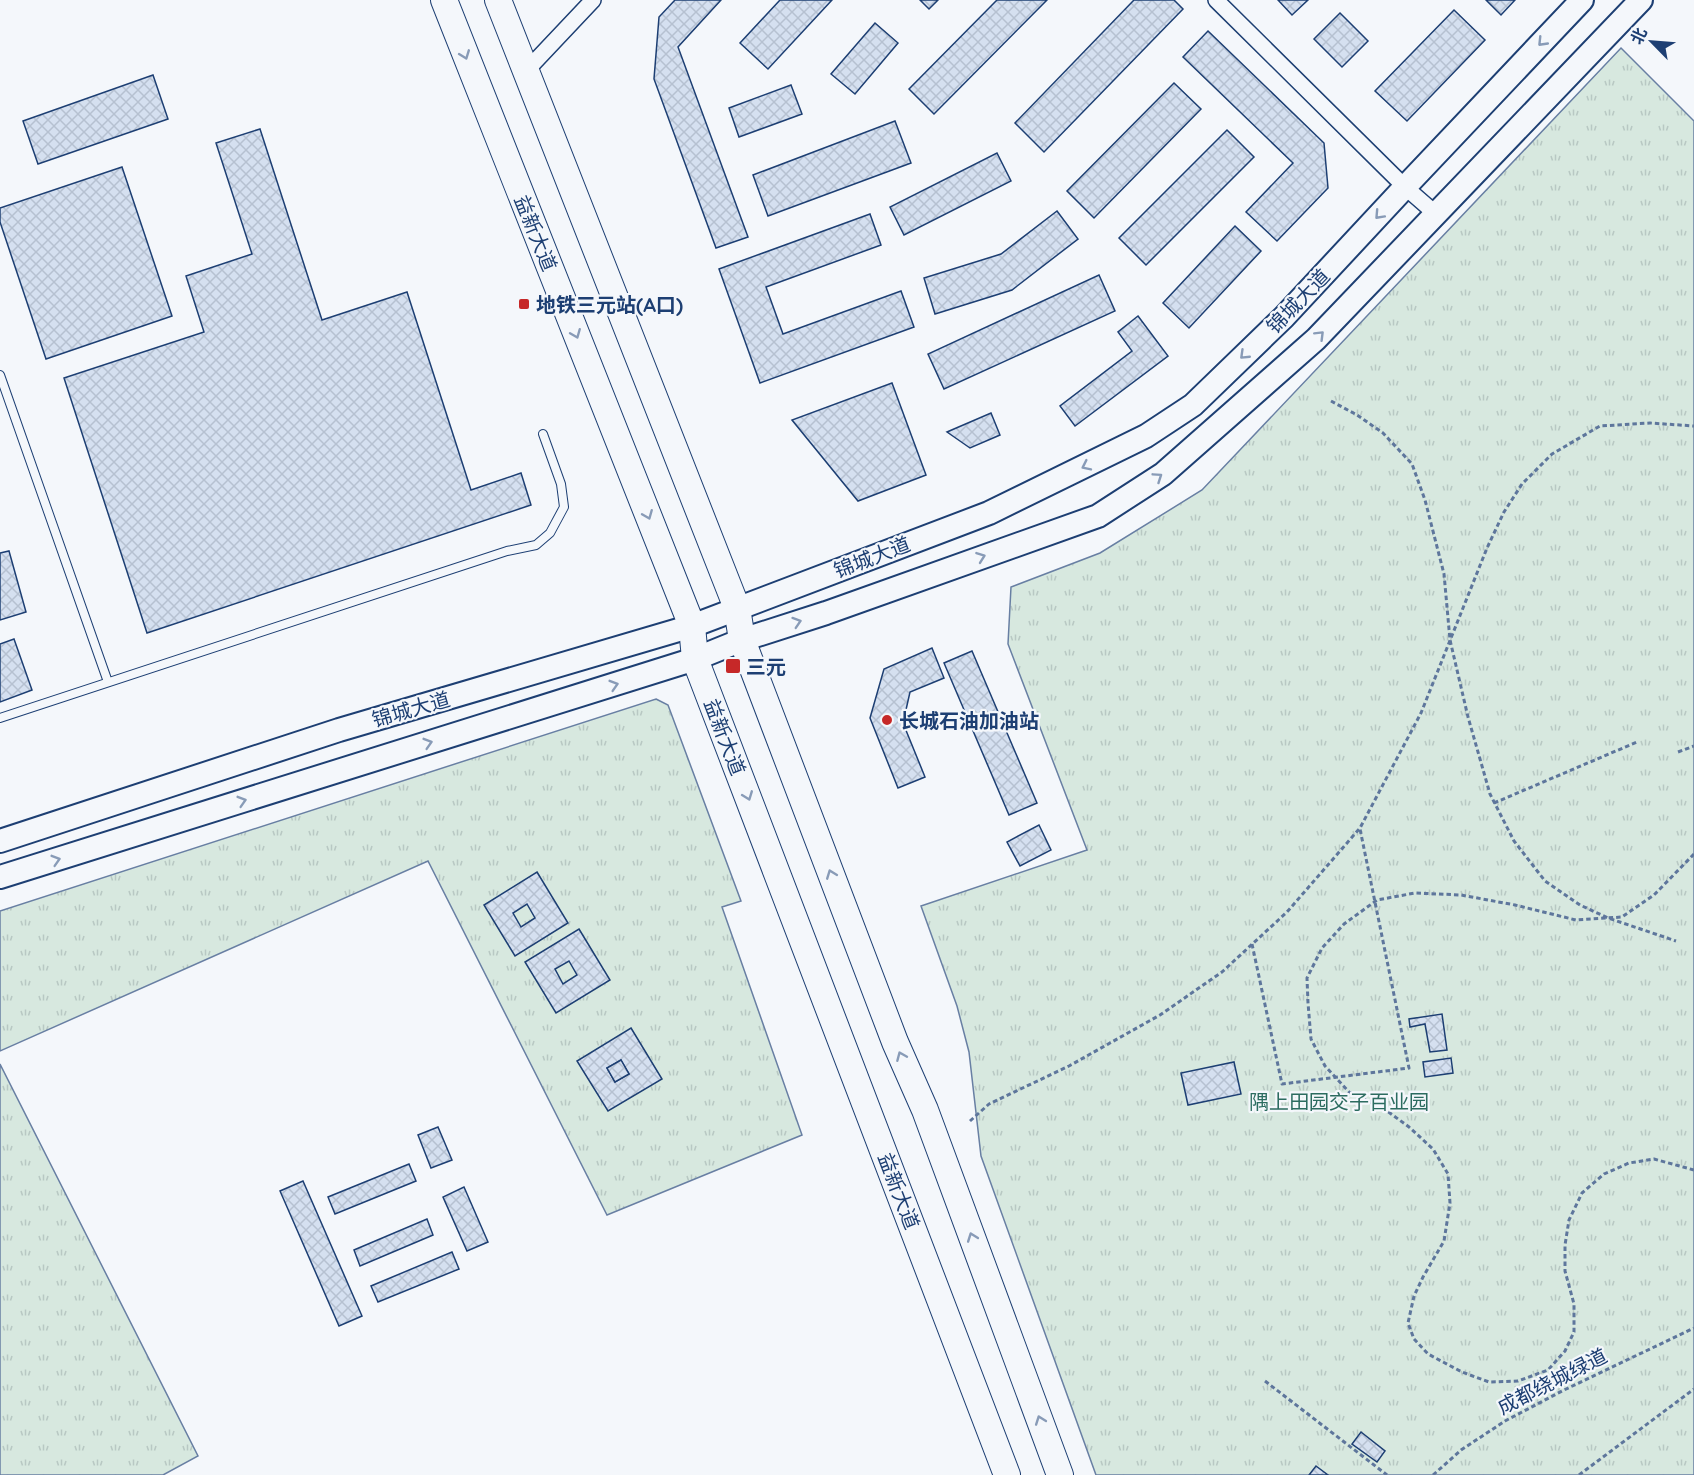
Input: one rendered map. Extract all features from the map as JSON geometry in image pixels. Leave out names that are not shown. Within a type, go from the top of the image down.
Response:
[{"type":"main road","name":"益新大道","points":[[444,0],[692,626],[695,659],[1008,1475]]},
{"type":"main road","points":[[498,0],[737,608],[742,640],[895,1042],[925,1110],[1060,1475]]},
{"type":"main road","name":"锦城大道","points":[[0,841],[339,730],[692,626],[989,513],[1146,436],[1193,405],[1284,316],[1582,0]]},
{"type":"main road","name":"锦城大道","points":[[0,877],[695,659],[742,640],[826,613],[1098,516],[1163,474],[1316,339],[1641,0]]},
{"type":"street","points":[[526,71],[593,0]]},
{"type":"street","points":[[1216,0],[1405,187],[1436,214]]},
{"type":"lane","points":[[0,375],[108,682]]},
{"type":"lane","points":[[0,718],[507,551],[536,545],[550,533],[564,507],[561,484],[543,434]]},
{"type":"path","points":[[1330,401],[1357,415],[1383,433],[1412,464],[1425,500],[1443,574],[1450,640],[1468,717],[1490,794],[1514,841],[1545,881],[1580,905],[1608,918],[1676,941]]},
{"type":"path","points":[[970,1121],[989,1104],[1070,1066],[1160,1015],[1222,972],[1287,912],[1360,828],[1421,712],[1487,548],[1504,512],[1522,484],[1552,454],[1600,426],[1650,423],[1694,426]]},
{"type":"path","points":[[1494,803],[1637,742]]},
{"type":"path","points":[[1678,752],[1694,746]]},
{"type":"path","points":[[1252,944],[1282,1084],[1408,1068],[1360,828]]},
{"type":"path","points":[[1694,854],[1654,895],[1622,917],[1576,920],[1461,895],[1415,893],[1375,902],[1344,924],[1322,948],[1307,978],[1311,1039],[1325,1066],[1350,1092],[1383,1108],[1408,1127],[1433,1149],[1448,1174],[1450,1203],[1444,1241],[1422,1277],[1414,1296],[1408,1323],[1414,1339],[1428,1354],[1462,1372],[1489,1382],[1518,1381],[1548,1370],[1565,1351],[1574,1332],[1574,1304],[1565,1271],[1564,1245],[1569,1220],[1582,1193],[1605,1174],[1629,1163],[1654,1160],[1694,1170]]},
{"type":"path","name":"成都绕城绿道","points":[[1433,1475],[1461,1450],[1505,1421],[1694,1328]]},
{"type":"path","points":[[1264,1381],[1387,1475]]},
{"type":"path","points":[[1579,1475],[1694,1389]]},
{"type":"green space","name":"隅上田园交子百业园","points":[[1621,48],[1694,121],[1694,1475],[1096,1475],[981,1156],[969,1052],[957,1006],[921,906],[1087,850],[1008,644],[1011,587],[1100,553],[1202,490]]},
{"type":"green space","points":[[656,699],[668,705],[741,901],[722,907],[802,1135],[607,1215],[428,861],[0,1051],[0,911]]},
{"type":"green space","points":[[0,1064],[198,1456],[163,1475],[0,1475]]},
{"type":"building","points":[[675,0],[721,0],[678,47],[748,237],[716,248],[654,79],[659,17]]},
{"type":"building","points":[[780,0],[832,0],[768,69],[740,43]]},
{"type":"building","points":[[920,0],[938,0],[929,9]]},
{"type":"building","points":[[997,0],[1047,0],[934,114],[909,89]]},
{"type":"building","points":[[1134,0],[1174,0],[1183,9],[1044,152],[1015,123]]},
{"type":"building","points":[[1278,0],[1308,0],[1292,15]]},
{"type":"building","points":[[1486,0],[1515,0],[1501,15]]},
{"type":"building","points":[[1454,10],[1485,40],[1407,121],[1375,91]]},
{"type":"building","points":[[1340,13],[1368,41],[1342,67],[1314,39]]},
{"type":"building","points":[[875,23],[898,43],[855,94],[831,74]]},
{"type":"building","points":[[1208,31],[1324,143],[1328,188],[1277,241],[1246,212],[1293,163],[1183,57]]},
{"type":"building","points":[[153,75],[168,119],[38,164],[23,121]]},
{"type":"building","points":[[1174,83],[1201,109],[1094,218],[1067,191]]},
{"type":"building","points":[[791,85],[802,114],[739,137],[729,108]]},
{"type":"building","points":[[895,121],[911,163],[768,216],[753,175]]},
{"type":"building","points":[[260,129],[322,320],[407,292],[471,490],[521,473],[531,505],[147,633],[64,378],[204,332],[186,276],[252,254],[216,143]]},
{"type":"building","points":[[1227,130],[1254,157],[1146,265],[1119,238]]},
{"type":"building","points":[[997,153],[1011,181],[904,235],[890,207]]},
{"type":"building","points":[[122,167],[172,316],[46,359],[0,222],[0,208]]},
{"type":"building","points":[[1057,211],[1078,239],[1012,290],[935,314],[924,278],[1001,254]]},
{"type":"building","points":[[870,214],[881,245],[766,287],[783,334],[901,291],[914,327],[760,383],[719,269]]},
{"type":"building","points":[[1235,226],[1261,251],[1189,328],[1163,303]]},
{"type":"building","points":[[1099,275],[1115,311],[944,389],[928,354]]},
{"type":"building","points":[[1138,316],[1168,356],[1075,426],[1060,406],[1132,351],[1118,332]]},
{"type":"building","points":[[892,383],[926,475],[858,501],[792,420]]},
{"type":"building","points":[[991,413],[1000,435],[970,448],[947,432]]},
{"type":"building","points":[[9,551],[26,612],[0,620],[0,553]]},
{"type":"building","points":[[14,639],[32,690],[0,702],[0,644]]},
{"type":"building","name":"长城石油加油站","points":[[932,648],[944,678],[910,692],[903,723],[925,777],[898,788],[870,718],[884,669]]},
{"type":"building","points":[[972,651],[1037,803],[1009,815],[944,663]]},
{"type":"building","points":[[1039,825],[1051,850],[1020,866],[1007,842]]},
{"type":"building","points":[[537,872],[568,923],[515,956],[484,905]],"holes":[[[527,904],[535,918],[521,927],[513,913]]]},
{"type":"building","points":[[579,929],[610,980],[556,1013],[525,962]],"holes":[[[569,961],[577,975],[563,984],[555,969]]]},
{"type":"building","points":[[1442,1014],[1447,1050],[1430,1052],[1425,1024],[1410,1027],[1409,1019]]},
{"type":"building","points":[[631,1028],[662,1079],[608,1111],[577,1061]],"holes":[[[621,1060],[629,1074],[615,1082],[607,1068]]]},
{"type":"building","points":[[1451,1058],[1453,1073],[1425,1077],[1423,1062]]},
{"type":"building","points":[[621,1060],[629,1074],[615,1082],[607,1068]]},
{"type":"building","points":[[1234,1062],[1241,1094],[1188,1105],[1181,1073]]},
{"type":"building","points":[[438,1127],[452,1160],[431,1168],[418,1135]]},
{"type":"building","points":[[409,1164],[416,1181],[335,1214],[328,1197]]},
{"type":"building","points":[[303,1181],[362,1316],[339,1326],[280,1191]]},
{"type":"building","points":[[464,1187],[488,1242],[467,1251],[443,1197]]},
{"type":"building","points":[[427,1219],[433,1235],[360,1266],[354,1250]]},
{"type":"building","points":[[452,1252],[459,1269],[378,1302],[371,1286]]},
{"type":"building","points":[[1361,1432],[1385,1451],[1377,1462],[1352,1444]]},
{"type":"building","points":[[1316,1466],[1328,1475],[1309,1475]]},
{"type":"place","name":"地铁三元站(A口)","points":[[524,304]]},
{"type":"place","name":"三元","points":[[733,666]]},
{"type":"place","name":"长城石油加油站","points":[[887,720]]}]
